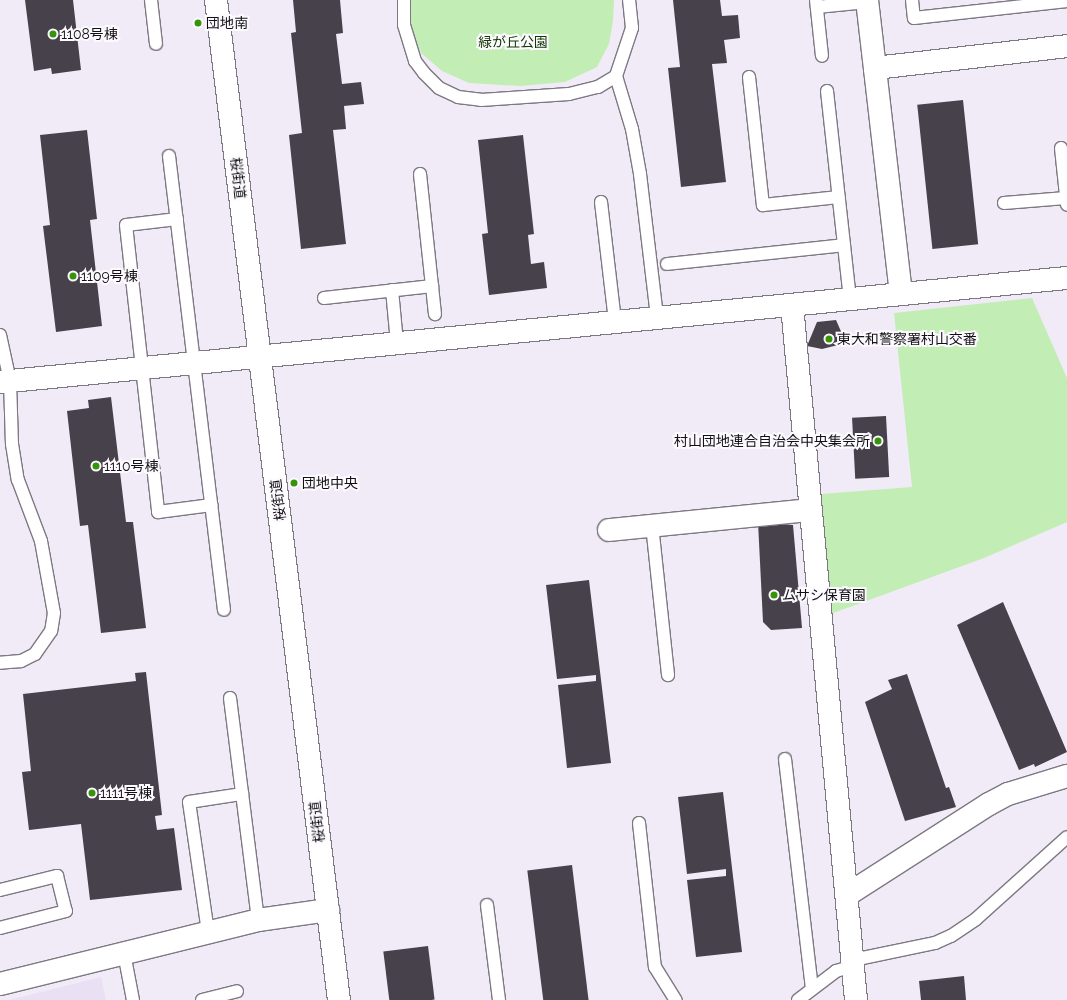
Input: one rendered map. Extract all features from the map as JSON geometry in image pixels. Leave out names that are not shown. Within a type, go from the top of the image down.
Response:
[{"type":"street","name":"桜街道","points":[[216,0],[339,1000]]},
{"type":"street","points":[[867,1],[876,68],[901,294]]},
{"type":"street","points":[[876,68],[1067,46]]},
{"type":"street","points":[[5,382],[1067,278]]},
{"type":"street","points":[[792,304],[856,1000]]},
{"type":"street","points":[[609,530],[810,510]]},
{"type":"street","points":[[847,894],[995,801],[1067,776]]},
{"type":"street","points":[[0,984],[258,920],[328,910]]},
{"type":"lane","points":[[151,0],[156,44]]},
{"type":"lane","points":[[404,0],[404,25],[415,61],[439,88],[458,97],[481,100],[545,98],[598,87],[616,76]]},
{"type":"lane","points":[[629,0],[632,28],[616,76],[632,129],[640,174],[657,318]]},
{"type":"lane","points":[[912,0],[914,18],[1067,1]]},
{"type":"lane","points":[[822,56],[816,4],[867,1]]},
{"type":"lane","points":[[749,76],[763,205],[839,197]]},
{"type":"lane","points":[[827,91],[850,299]]},
{"type":"lane","points":[[1004,203],[1067,202],[1061,148]]},
{"type":"lane","points":[[169,156],[224,610]]},
{"type":"lane","points":[[420,174],[435,314]]},
{"type":"lane","points":[[601,202],[615,322]]},
{"type":"lane","points":[[177,219],[126,226],[158,512],[212,505]]},
{"type":"lane","points":[[666,264],[844,245]]},
{"type":"lane","points":[[324,298],[432,286]]},
{"type":"lane","points":[[392,290],[397,343]]},
{"type":"lane","points":[[0,335],[12,444],[18,480],[41,541],[54,612],[51,630],[35,654],[21,662],[0,663]]},
{"type":"lane","points":[[652,526],[668,675]]},
{"type":"lane","points":[[230,698],[258,920]]},
{"type":"lane","points":[[784,759],[812,988]]},
{"type":"lane","points":[[208,932],[190,802],[242,794]]},
{"type":"lane","points":[[639,823],[655,967],[676,1000]]},
{"type":"lane","points":[[798,1000],[836,970],[853,963],[935,943],[951,936],[976,919],[1067,838]]},
{"type":"lane","points":[[0,890],[57,876],[66,911],[0,928]]},
{"type":"lane","points":[[488,905],[499,1000]]},
{"type":"lane","points":[[124,953],[133,1000]]},
{"type":"lane","points":[[202,1000],[238,991]]},
{"type":"shaded area","points":[[101,977],[106,1000],[9,1000]]},
{"type":"green space","name":"緑が丘公園","points":[[406,0],[614,0],[613,21],[609,44],[597,67],[565,82],[520,86],[469,83],[442,71],[421,53],[413,35]]},
{"type":"green space","points":[[1032,298],[1067,378],[1067,522],[984,558],[828,615],[821,494],[912,487],[894,313]]},
{"type":"building","name":"1108号棟","points":[[25,0],[73,0],[81,70],[52,74],[51,68],[34,71]]},
{"type":"building","points":[[293,0],[340,0],[343,33],[336,34],[342,84],[361,82],[364,104],[344,106],[346,129],[333,130],[346,244],[301,249],[289,135],[302,133],[291,33],[296,32]]},
{"type":"building","points":[[673,0],[720,0],[722,16],[738,15],[740,38],[724,40],[727,63],[712,64],[726,182],[681,187],[668,68],[680,67]]},
{"type":"building","points":[[963,100],[978,244],[932,249],[917,105]]},
{"type":"building","name":"1109号棟","points":[[87,130],[97,219],[90,220],[102,326],[56,332],[43,226],[50,225],[40,135]]},
{"type":"building","points":[[523,135],[534,234],[528,235],[531,264],[544,262],[547,288],[489,295],[482,234],[488,233],[478,140]]},
{"type":"building","points":[[836,320],[846,343],[822,349],[807,346],[817,322]]},
{"type":"building","name":"1110号棟","points":[[111,397],[126,522],[133,522],[146,628],[101,633],[88,525],[80,526],[67,411],[89,408],[88,400]]},
{"type":"building","points":[[886,416],[889,477],[855,479],[852,418]]},
{"type":"building","points":[[758,522],[793,525],[802,628],[771,630],[763,622]]},
{"type":"building","points":[[589,580],[611,763],[567,768],[558,685],[596,681],[596,675],[557,679],[546,585]]},
{"type":"building","points":[[1003,602],[1067,752],[1035,767],[1034,764],[1019,770],[957,625]]},
{"type":"building","name":"1111号棟","points":[[146,672],[162,815],[155,816],[157,830],[174,828],[182,890],[90,900],[81,824],[29,830],[22,772],[31,771],[23,694],[136,681],[135,673]]},
{"type":"building","points":[[907,674],[946,788],[949,787],[956,807],[905,821],[865,702],[892,689],[888,680]]},
{"type":"building","points":[[723,792],[742,952],[696,957],[687,880],[726,876],[726,869],[687,874],[678,797]]},
{"type":"building","points":[[572,865],[589,1000],[543,1000],[527,870]]},
{"type":"building","points":[[428,946],[435,1000],[389,1000],[383,951]]},
{"type":"building","points":[[964,976],[966,1000],[921,1000],[919,981]]},
{"type":"place","name":"団地南","points":[[198,23]]},
{"type":"place","name":"1108号棟","points":[[53,34]]},
{"type":"place","name":"1109号棟","points":[[73,276]]},
{"type":"place","name":"東大和警察署村山交番","points":[[829,339]]},
{"type":"place","name":"村山団地連合自治会中央集会所","points":[[878,441]]},
{"type":"place","name":"1110号棟","points":[[96,466]]},
{"type":"place","name":"団地中央","points":[[294,483]]},
{"type":"place","name":"ムサシ保育園","points":[[774,595]]},
{"type":"place","name":"1111号棟","points":[[92,793]]}]
